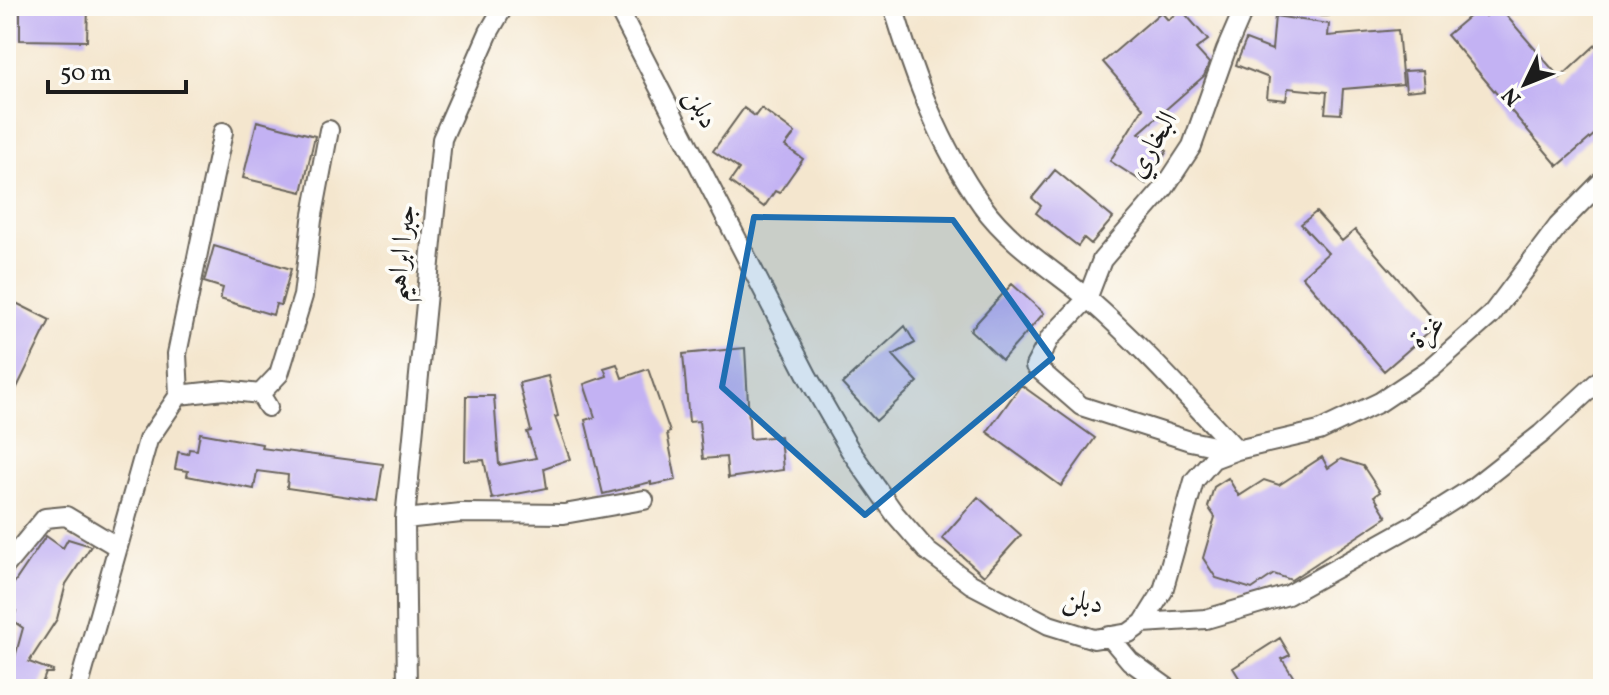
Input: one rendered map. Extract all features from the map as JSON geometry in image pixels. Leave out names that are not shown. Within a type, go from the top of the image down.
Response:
[{"type":"street","name":"جبرا ابراهيم","points":[[407,689],[405,519],[442,139],[489,32],[504,6]]},
{"type":"street","name":"دبلن","points":[[617,6],[808,377],[850,450],[895,514],[927,551],[971,584],[1049,625],[1094,639],[1129,633],[1143,623],[1206,619],[1288,595],[1414,525],[1471,489],[1541,434],[1603,377]]},
{"type":"street","points":[[893,6],[911,67],[945,148],[983,207],[1014,240],[1140,347],[1237,450]]},
{"type":"street","name":"البخاري","points":[[1087,299],[1102,260],[1165,187],[1192,146],[1245,6]]},
{"type":"street","points":[[179,395],[224,390],[264,400],[279,374],[303,296],[312,220],[329,130]]},
{"type":"street","points":[[78,689],[148,440],[179,395],[177,354],[223,132]]},
{"type":"street","name":"غزة","points":[[1237,450],[1319,431],[1380,402],[1431,368],[1491,315],[1558,226],[1603,180]]},
{"type":"street","points":[[1087,299],[1050,338],[1035,366],[1081,406],[1190,441],[1237,450]]},
{"type":"street","points":[[1143,623],[1163,591],[1194,481],[1213,459],[1237,450]]},
{"type":"street","points":[[405,519],[461,513],[564,514],[644,500]]},
{"type":"street","points":[[6,565],[45,518],[66,516],[118,547]]},
{"type":"street","points":[[1109,636],[1130,661],[1169,689]]},
{"type":"highlighted area","points":[[754,217],[953,220],[1052,358],[865,515],[722,387]]},
{"type":"building","points":[[20,6],[88,6],[87,41],[20,40]]},
{"type":"building","points":[[1498,6],[1560,78],[1603,38],[1603,127],[1558,166],[1447,35],[1479,8],[1486,16]]},
{"type":"building","points":[[1181,9],[1208,40],[1196,49],[1209,63],[1204,76],[1139,133],[1167,151],[1146,184],[1110,161],[1143,108],[1103,62],[1161,12],[1168,20]]},
{"type":"building","points":[[1275,16],[1329,24],[1328,36],[1398,30],[1403,84],[1343,89],[1341,114],[1325,113],[1327,92],[1288,88],[1286,100],[1267,98],[1269,78],[1236,65],[1246,40],[1272,50]]},
{"type":"building","points":[[1423,70],[1425,89],[1406,91],[1404,71]]},
{"type":"building","points":[[744,108],[755,116],[761,108],[795,133],[785,146],[803,159],[779,193],[775,191],[764,207],[730,182],[739,169],[713,151]]},
{"type":"building","points":[[257,121],[315,136],[302,192],[243,178]]},
{"type":"building","points":[[1055,170],[1113,218],[1091,244],[1084,238],[1078,246],[1036,213],[1041,206],[1032,198]]},
{"type":"building","points":[[1316,212],[1342,241],[1355,230],[1438,324],[1384,371],[1302,276],[1328,253],[1301,224]]},
{"type":"building","points":[[214,246],[291,269],[281,305],[276,304],[273,315],[220,299],[223,288],[204,282]]},
{"type":"building","points":[[1012,284],[1044,313],[1002,360],[970,330]]},
{"type":"building","points":[[6,298],[50,320],[6,410]]},
{"type":"building","points":[[905,326],[915,343],[893,355],[918,382],[876,421],[842,384]]},
{"type":"building","points":[[745,348],[750,439],[780,436],[783,470],[728,478],[726,457],[703,459],[699,421],[689,422],[683,354]]},
{"type":"building","points":[[617,364],[622,378],[648,369],[670,432],[667,433],[676,480],[651,485],[651,482],[603,494],[585,420],[595,417],[584,384],[607,376],[604,368]]},
{"type":"building","points":[[548,376],[558,416],[555,417],[570,459],[544,468],[547,488],[492,499],[484,460],[465,461],[466,396],[494,396],[499,465],[536,458],[527,432],[531,431],[519,383]]},
{"type":"building","points":[[1021,385],[1095,438],[1061,486],[987,432]]},
{"type":"building","points":[[200,433],[262,444],[261,448],[383,464],[377,501],[287,488],[288,475],[257,471],[254,489],[187,476],[188,471],[175,469],[178,452],[188,454],[189,449],[197,450]]},
{"type":"building","points":[[1322,457],[1328,468],[1341,459],[1363,466],[1380,492],[1374,496],[1387,517],[1291,580],[1274,574],[1252,589],[1216,578],[1203,558],[1215,517],[1208,507],[1214,487],[1228,478],[1239,496],[1264,480],[1279,485]]},
{"type":"building","points":[[978,497],[1021,535],[984,576],[942,538]]},
{"type":"building","points":[[46,536],[63,548],[68,539],[91,546],[66,584],[57,619],[29,662],[52,673],[46,673],[40,689],[6,689],[6,654],[15,657],[23,628],[13,621],[16,611],[6,605],[6,595]]},
{"type":"building","points":[[1280,638],[1290,655],[1282,659],[1301,689],[1254,689],[1249,681],[1243,684],[1233,668]]}]
